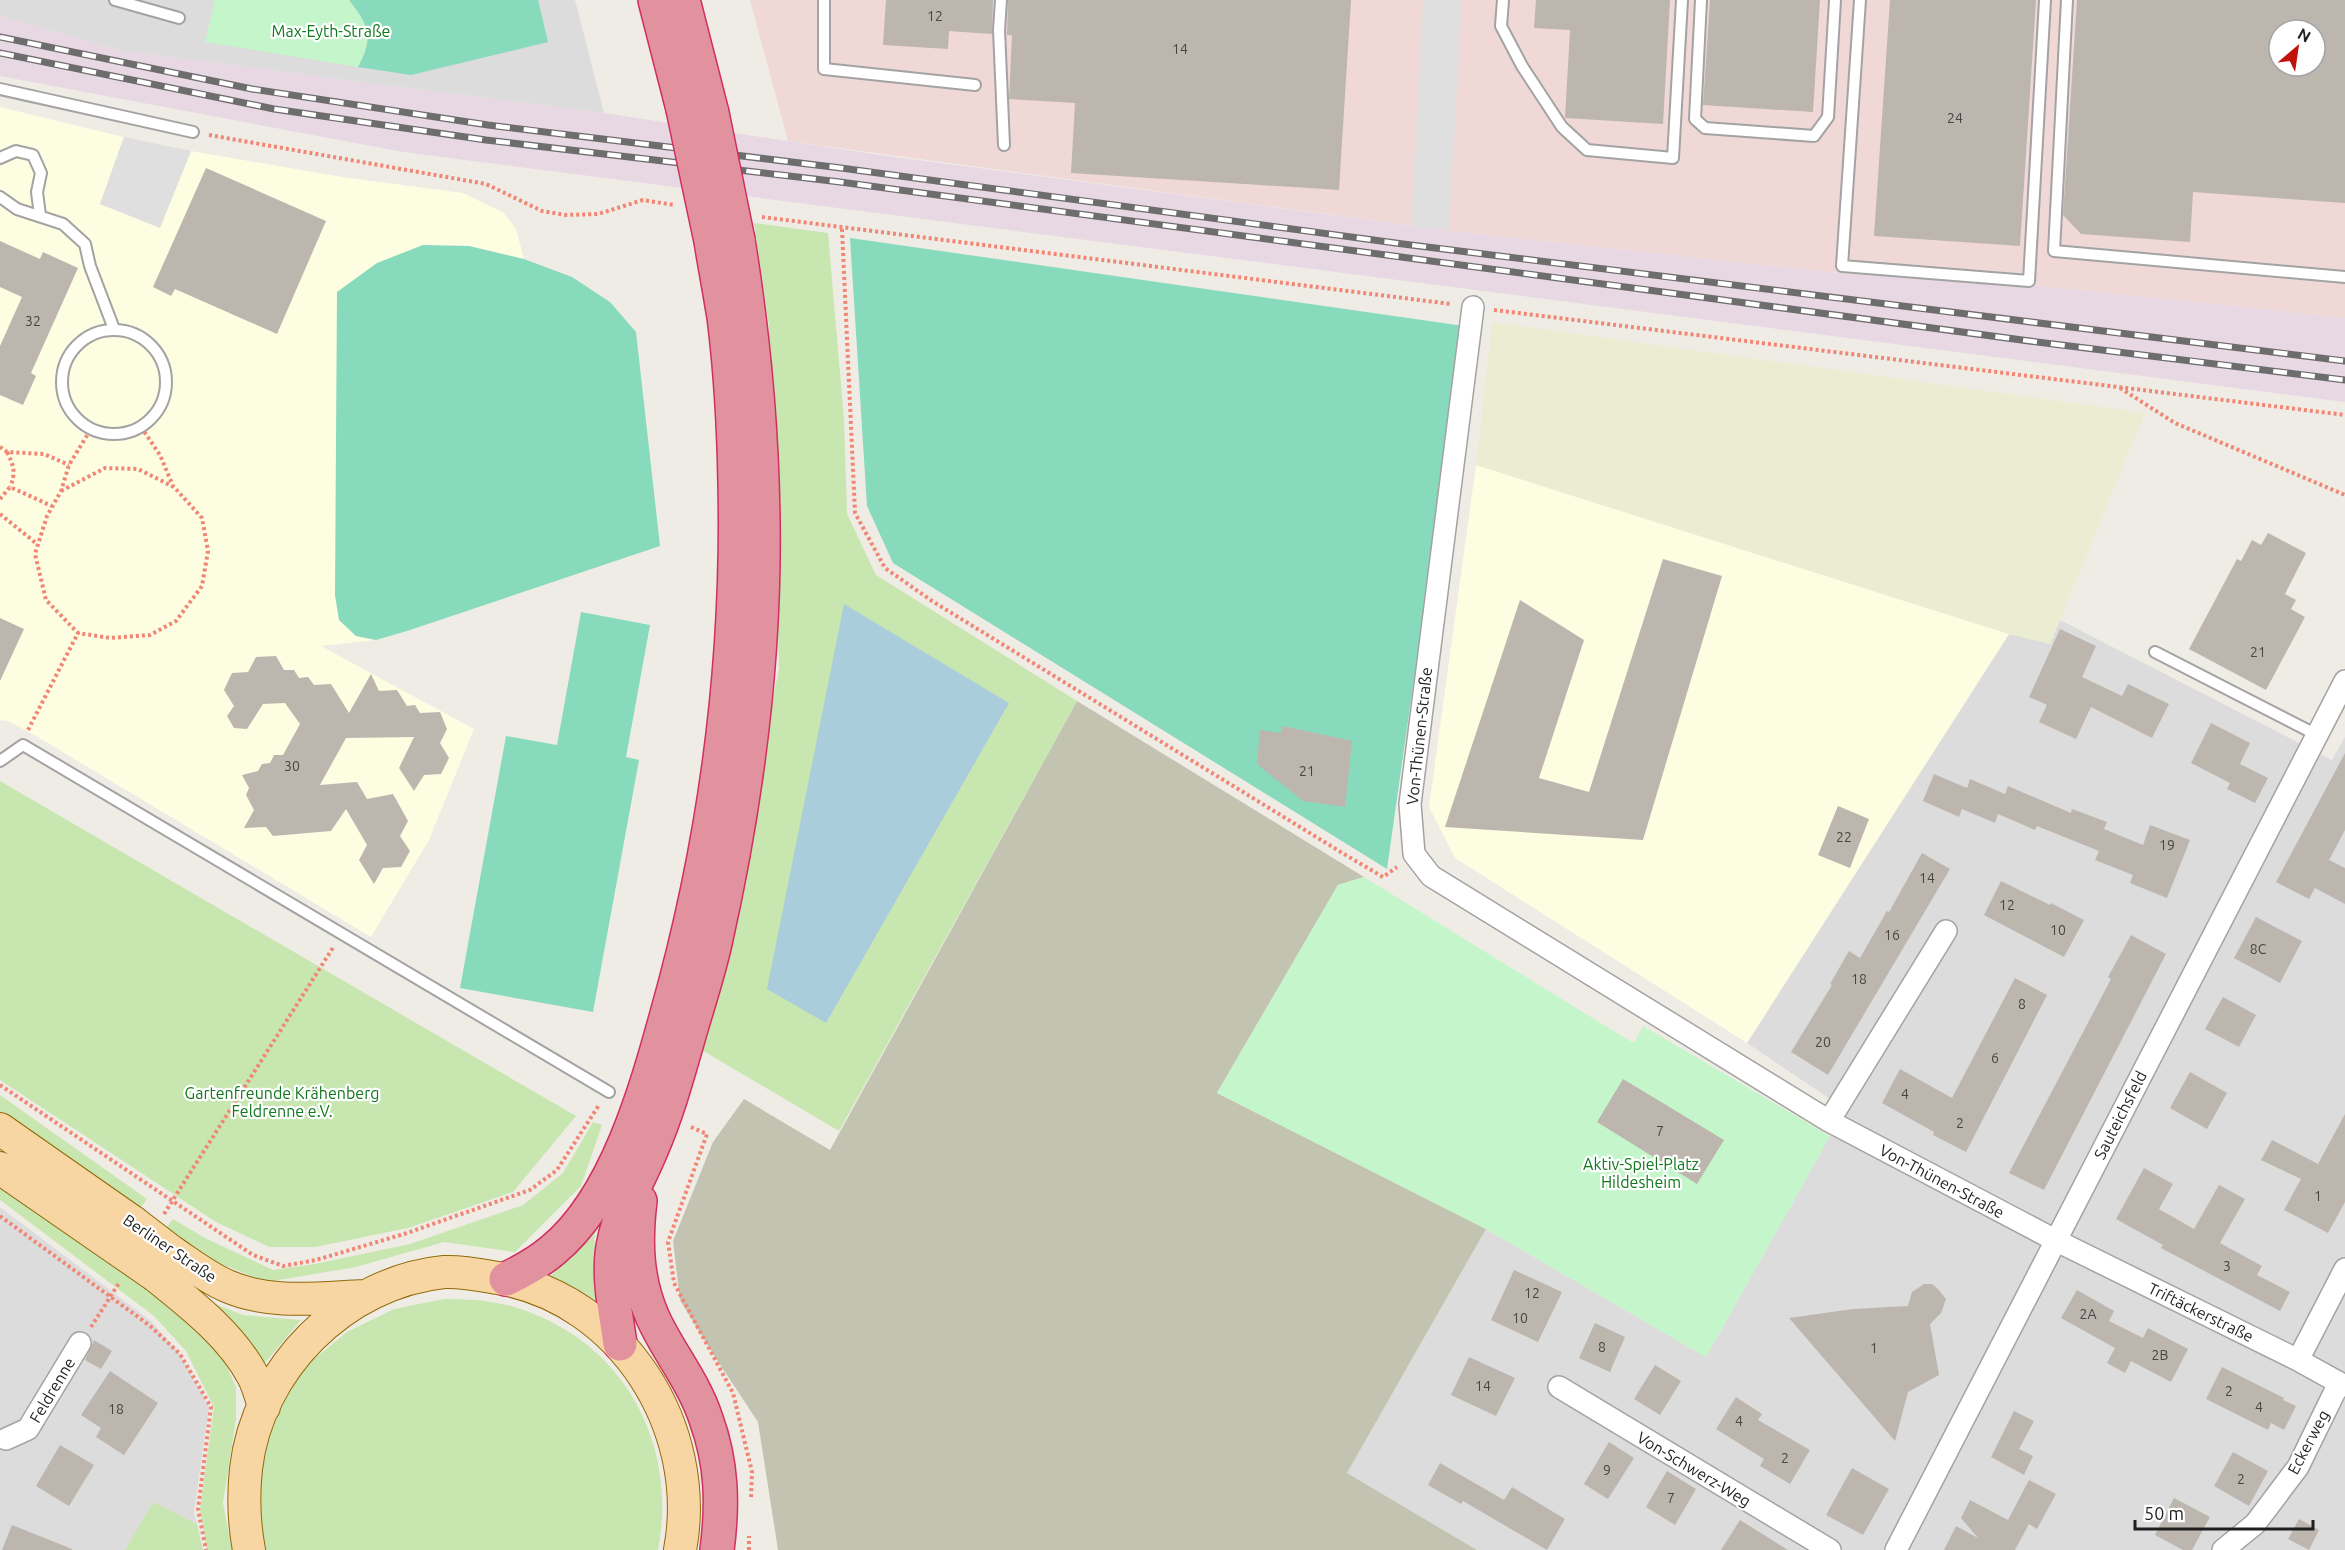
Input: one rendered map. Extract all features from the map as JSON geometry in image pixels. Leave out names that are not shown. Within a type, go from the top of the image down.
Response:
[{"type":"highway","points":[[620,1344],[611,1278],[612,1251],[617,1229],[668,1107],[715,946],[745,782],[756,680],[761,604],[763,511],[752,337],[736,233],[698,111],[655,0]]},
{"type":"highway","points":[[683,0],[698,111]]},
{"type":"highway","points":[[506,1279],[529,1268],[567,1237],[583,1218],[613,1167],[643,1097],[689,936],[719,764],[729,678],[736,521],[734,444],[724,318],[736,233]]},
{"type":"highway","points":[[652,1148],[637,1223],[639,1274],[653,1318],[697,1395],[713,1441],[722,1492],[717,1550]]},
{"type":"main road","name":"Berliner Straße","points":[[0,1129],[133,1222],[194,1306],[218,1330],[254,1377],[264,1407]]},
{"type":"main road","name":"Berliner Straße","points":[[0,1168],[117,1249],[255,1295],[286,1299],[365,1296]]},
{"type":"main road","points":[[249,1550],[244,1498],[246,1467],[251,1442],[264,1407],[290,1363],[314,1333],[365,1296],[385,1286],[414,1277],[446,1272],[506,1279],[535,1287],[565,1301],[592,1319],[639,1365],[654,1390],[675,1444],[684,1503],[680,1550]]},
{"type":"street","name":"Von-Thünen-Straße","points":[[1473,307],[1410,804],[1414,854],[1431,876],[1828,1121],[2055,1240]]},
{"type":"street","name":"Sauteichsfeld","points":[[1896,1550],[2345,681]]},
{"type":"street","points":[[1828,1121],[1946,931]]},
{"type":"street","name":"Triftäckerstraße","points":[[2055,1240],[2342,1384]]},
{"type":"street","points":[[2298,1360],[2345,1269]]},
{"type":"street","name":"Feldrenne","points":[[2,1443],[28,1429],[80,1343]]},
{"type":"street","name":"Eckerweg","points":[[2223,1550],[2255,1524],[2298,1467],[2342,1384]]},
{"type":"street","name":"Von-Schwerz-Weg","points":[[1559,1387],[1830,1550]]},
{"type":"lane","points":[[115,0],[178,18]]},
{"type":"lane","points":[[824,0],[824,69],[975,85]]},
{"type":"lane","points":[[1000,0],[999,30],[1004,145]]},
{"type":"lane","points":[[1503,0],[1501,26],[1522,66],[1562,127],[1587,150],[1673,158],[1682,0]]},
{"type":"lane","points":[[1701,0],[1695,119],[1705,128],[1814,136],[1828,117],[1835,0]]},
{"type":"lane","points":[[1860,0],[1842,266],[2029,281],[2045,0]]},
{"type":"lane","points":[[2067,0],[2054,251],[2345,277]]},
{"type":"lane","points":[[0,89],[194,132]]},
{"type":"lane","points":[[0,158],[16,151],[33,155],[40,173],[37,192],[40,215]]},
{"type":"lane","points":[[0,197],[17,209],[63,224],[85,244],[93,276],[114,329]]},
{"type":"lane","points":[[114,329],[131,332],[146,340],[158,352],[165,368],[167,385],[163,401],[154,416],[141,427],[125,433],[108,434],[91,429],[77,419],[67,404],[62,387],[63,370],[70,354],[81,340],[97,332],[114,329]]},
{"type":"lane","points":[[2155,652],[2317,735]]},
{"type":"lane","points":[[0,761],[23,744],[609,1092]]},
{"type":"path","points":[[194,132],[486,184],[542,211],[566,215],[598,214],[643,200],[678,205]]},
{"type":"path","points":[[736,233],[842,229],[2345,415]]},
{"type":"path","points":[[842,229],[855,513],[885,568],[932,601],[1383,877],[1414,854]]},
{"type":"path","points":[[2117,386],[2175,423],[2345,495]]},
{"type":"path","points":[[91,429],[69,465],[61,491],[46,516],[37,544],[36,561],[46,600],[78,633],[110,638],[150,635],[176,621],[202,586],[208,551],[202,518],[174,487],[160,456],[141,427]]},
{"type":"path","points":[[0,447],[7,452],[14,466],[14,476],[10,487],[0,499]]},
{"type":"path","points":[[7,452],[44,454],[69,465]]},
{"type":"path","points":[[61,491],[105,468],[138,469],[174,487]]},
{"type":"path","points":[[10,487],[52,506]]},
{"type":"path","points":[[0,514],[37,544]]},
{"type":"path","points":[[23,744],[78,633]]},
{"type":"path","points":[[173,1201],[342,933]]},
{"type":"path","points":[[0,1086],[254,1255],[283,1266],[316,1260],[404,1234],[530,1190],[557,1170],[609,1092]]},
{"type":"path","points":[[682,1123],[707,1134],[668,1242],[674,1283],[733,1393],[752,1472],[751,1506]]},
{"type":"path","points":[[0,1216],[149,1325],[180,1354],[211,1407],[198,1509],[206,1550]]},
{"type":"path","points":[[80,1343],[111,1296]]},
{"type":"path","points":[[749,1550],[750,1528]]},
{"type":"shaded area","points":[[0,0],[575,0],[604,113],[122,51],[0,16]]},
{"type":"shaded area","points":[[750,0],[2345,0],[2345,318],[2041,286],[1838,273],[1459,232],[788,141]]},
{"type":"shaded area","points":[[1423,0],[1462,0],[1449,229],[1411,227]]},
{"type":"shaded area","points":[[0,16],[122,51],[604,113],[873,154],[1459,232],[1838,273],[2041,286],[2345,318],[2345,402],[403,152],[0,76]]},
{"type":"shaded area","points":[[0,107],[124,137],[100,204],[160,227],[191,151],[342,177],[463,193],[504,213],[516,229],[524,259],[469,246],[336,560],[335,595],[340,620],[356,636],[376,640],[321,646],[474,729],[429,840],[371,937],[36,736],[8,721],[0,720]]},
{"type":"shaded area","points":[[124,137],[191,151],[160,228],[100,204]]},
{"type":"shaded area","points":[[1492,322],[2145,413],[2050,644],[2009,634],[1476,465]]},
{"type":"shaded area","points":[[1476,465],[2009,634],[1747,1043],[1455,858],[1429,807]]},
{"type":"shaded area","points":[[2060,620],[2332,760],[2345,737],[2345,1550],[1477,1550],[1347,1473],[1486,1229],[1706,1357],[1845,1109],[1747,1043],[2009,634],[2050,644]]},
{"type":"shaded area","points":[[1077,701],[1364,877],[1338,885],[1217,1093],[1486,1229],[1347,1473],[1477,1550],[778,1550],[758,1422],[680,1300],[673,1241],[713,1142],[744,1099],[830,1150]]},
{"type":"shaded area","points":[[0,1207],[151,1321],[180,1354],[209,1407],[194,1512],[197,1524],[153,1503],[125,1550],[0,1550]]},
{"type":"green space","name":"Max-Eyth-Straße","points":[[215,0],[349,0],[361,17],[367,32],[363,57],[358,67],[205,42]]},
{"type":"green space","points":[[349,0],[538,0],[548,42],[411,75],[358,67],[366,48],[367,32],[361,17]]},
{"type":"green space","points":[[754,223],[828,233],[844,420],[847,514],[876,575],[1077,701],[839,1131],[700,1049],[779,669],[769,326]]},
{"type":"green space","points":[[850,238],[1464,326],[1387,869],[893,563],[867,506]]},
{"type":"green space","points":[[423,245],[469,246],[524,259],[572,277],[610,302],[636,332],[660,546],[376,640],[356,636],[339,620],[335,595],[337,292],[377,263]]},
{"type":"green space","points":[[581,612],[650,625],[626,757],[639,760],[593,1012],[460,988],[506,736],[557,745]]},
{"type":"green space","name":"Gartenfreunde Krähenberg Feldrenne e.V.","points":[[0,781],[576,1116],[513,1192],[408,1228],[315,1247],[269,1247],[216,1222],[0,1080]]},
{"type":"green space","name":"Aktiv-Spiel-Platz Hildesheim","points":[[1364,877],[1634,1043],[1643,1026],[1830,1136],[1706,1357],[1486,1229],[1217,1093],[1338,885]]},
{"type":"green space","points":[[0,1095],[147,1199],[136,1214],[0,1119]]},
{"type":"green space","points":[[593,1122],[602,1125],[581,1186],[515,1252],[444,1242],[356,1267],[267,1282],[185,1250],[162,1233],[173,1219],[205,1238],[273,1270],[315,1264],[410,1244],[523,1205],[563,1173]]},
{"type":"green space","points":[[0,1171],[159,1286],[221,1354],[236,1387],[236,1419],[223,1503],[232,1550],[207,1550],[200,1509],[214,1407],[186,1351],[154,1316],[0,1200]]},
{"type":"green space","points":[[598,1224],[594,1239],[598,1261],[599,1304],[551,1276]]},
{"type":"green space","points":[[192,1295],[243,1315],[301,1320],[260,1369]]},
{"type":"green space","points":[[444,1299],[486,1301],[526,1311],[561,1327],[592,1349],[617,1375],[637,1405],[652,1439],[660,1474],[662,1512],[658,1550],[259,1550],[254,1529],[264,1437],[290,1386],[307,1365],[347,1332],[394,1309]]},
{"type":"green space","points":[[153,1502],[197,1524],[203,1550],[125,1550]]},
{"type":"water","points":[[844,604],[1009,703],[826,1023],[767,989]]},
{"type":"building","points":[[886,0],[993,0],[992,34],[949,31],[948,49],[883,45]]},
{"type":"building","points":[[1008,0],[1351,0],[1339,190],[1071,173],[1075,103],[1009,99],[1012,35],[1007,35]]},
{"type":"building","points":[[1536,0],[1670,0],[1663,124],[1565,118],[1570,30],[1534,28]]},
{"type":"building","points":[[1710,0],[1820,0],[1813,112],[1703,105]]},
{"type":"building","points":[[1890,0],[2036,0],[2020,246],[1874,236]]},
{"type":"building","points":[[2077,0],[2345,0],[2345,203],[2193,192],[2190,242],[2081,234],[2063,215]]},
{"type":"building","points":[[206,168],[326,221],[277,334],[175,289],[171,296],[153,287]]},
{"type":"building","points":[[0,241],[40,259],[43,252],[78,268],[31,373],[36,376],[23,405],[0,395],[0,346],[22,297],[0,287]]},
{"type":"building","points":[[2268,533],[2306,553],[2285,594],[2296,600],[2291,609],[2305,617],[2266,690],[2189,649],[2237,559],[2241,561],[2252,540],[2261,545]]},
{"type":"building","points":[[1663,559],[1722,576],[1643,840],[1445,827],[1520,600],[1584,640],[1539,778],[1589,792]]},
{"type":"building","points":[[0,618],[24,629],[0,681]]},
{"type":"building","points":[[2060,629],[2096,646],[2082,677],[2122,696],[2128,684],[2169,704],[2152,738],[2091,707],[2076,739],[2039,722],[2047,705],[2029,697]]},
{"type":"building","points":[[276,656],[284,670],[294,670],[299,678],[308,677],[314,685],[331,684],[349,713],[371,674],[379,691],[397,690],[407,706],[415,705],[420,713],[440,712],[447,729],[440,743],[449,758],[441,774],[424,775],[414,791],[399,768],[414,737],[346,738],[320,785],[357,782],[367,799],[393,794],[408,821],[400,836],[410,851],[401,867],[383,868],[374,884],[359,860],[367,845],[346,809],[331,831],[273,836],[266,827],[244,828],[254,810],[246,795],[249,788],[242,775],[258,771],[262,764],[270,763],[274,755],[283,755],[300,724],[285,703],[263,704],[247,729],[234,728],[227,716],[234,706],[224,690],[232,673],[248,672],[256,657]]},
{"type":"building","points":[[2211,723],[2250,743],[2240,764],[2268,778],[2255,803],[2227,789],[2230,783],[2191,763]]},
{"type":"building","points":[[1283,726],[1352,741],[1345,807],[1303,801],[1257,764],[1260,730],[1280,733]]},
{"type":"building","points":[[2345,753],[2345,830],[2329,860],[2345,868],[2345,904],[2315,888],[2309,899],[2276,882]]},
{"type":"building","points":[[1934,774],[1967,788],[1970,779],[2005,794],[2008,786],[2071,813],[2072,809],[2107,822],[2104,829],[2143,845],[2150,825],[2190,840],[2167,898],[2130,883],[2133,875],[2095,860],[2099,851],[2037,826],[2035,830],[1998,814],[1995,823],[1962,809],[1959,817],[1923,801]]},
{"type":"building","points":[[1838,806],[1869,819],[1850,868],[1818,855]]},
{"type":"building","points":[[1922,853],[1950,869],[1828,1075],[1791,1052],[1832,985],[1830,984],[1849,951],[1860,958]]},
{"type":"building","points":[[2001,881],[2084,920],[2064,957],[1984,915]]},
{"type":"building","points":[[2256,917],[2302,941],[2280,983],[2234,958]]},
{"type":"building","points":[[2131,935],[2166,954],[2044,1190],[2009,1173],[2111,979],[2108,977]]},
{"type":"building","points":[[2015,978],[2047,995],[1966,1152],[1933,1135],[1934,1132],[1882,1103],[1900,1069],[1952,1098]]},
{"type":"building","points":[[2223,997],[2256,1015],[2239,1047],[2205,1029]]},
{"type":"building","points":[[2190,1072],[2227,1093],[2207,1129],[2170,1108]]},
{"type":"building","points":[[1623,1079],[1724,1140],[1697,1184],[1597,1122]]},
{"type":"building","points":[[2345,1114],[2345,1202],[2328,1233],[2284,1210],[2301,1179],[2261,1160],[2272,1140],[2318,1164]]},
{"type":"building","points":[[2144,1168],[2173,1184],[2159,1209],[2194,1229],[2219,1185],[2245,1199],[2220,1243],[2262,1266],[2257,1275],[2290,1292],[2280,1311],[2161,1248],[2163,1245],[2116,1219]]},
{"type":"building","points":[[1514,1270],[1562,1292],[1538,1342],[1491,1320]]},
{"type":"building","points":[[1924,1284],[1932,1284],[1946,1299],[1941,1313],[1930,1324],[1939,1375],[1908,1392],[1895,1441],[1789,1318],[1853,1309],[1908,1306],[1912,1292]]},
{"type":"building","points":[[2077,1290],[2114,1311],[2109,1321],[2143,1338],[2148,1328],[2188,1349],[2171,1382],[2131,1361],[2125,1373],[2107,1363],[2115,1348],[2061,1318]]},
{"type":"building","points":[[1595,1323],[1625,1337],[1610,1372],[1579,1358]]},
{"type":"building","points":[[94,1340],[112,1351],[101,1369],[85,1360]]},
{"type":"building","points":[[1469,1357],[1515,1378],[1496,1416],[1451,1395]]},
{"type":"building","points":[[1655,1365],[1681,1381],[1660,1415],[1634,1399]]},
{"type":"building","points":[[2222,1367],[2296,1406],[2284,1430],[2271,1423],[2268,1430],[2206,1399]]},
{"type":"building","points":[[110,1371],[158,1403],[124,1455],[96,1437],[101,1428],[81,1415]]},
{"type":"building","points":[[1736,1397],[1762,1414],[1758,1420],[1810,1450],[1790,1484],[1760,1466],[1764,1459],[1716,1429]]},
{"type":"building","points":[[2014,1411],[2034,1421],[2019,1449],[2033,1456],[2024,1475],[1991,1457]]},
{"type":"building","points":[[1609,1442],[1634,1458],[1608,1499],[1584,1484]]},
{"type":"building","points":[[60,1445],[94,1465],[69,1506],[36,1486]]},
{"type":"building","points":[[2233,1452],[2268,1471],[2249,1506],[2214,1486]]},
{"type":"building","points":[[1440,1463],[1504,1500],[1512,1487],[1565,1519],[1547,1550],[1463,1501],[1461,1504],[1428,1485]]},
{"type":"building","points":[[1852,1468],[1889,1489],[1863,1535],[1826,1515]]},
{"type":"building","points":[[1667,1471],[1696,1489],[1675,1525],[1646,1507]]},
{"type":"building","points":[[2029,1480],[2056,1494],[2037,1529],[2029,1524],[2015,1550],[1944,1550],[1956,1526],[1978,1538],[1961,1518],[1970,1500],[2008,1520]]},
{"type":"building","points":[[2174,1498],[2210,1517],[2192,1550],[2183,1550],[2155,1535]]},
{"type":"building","points":[[2299,1519],[2319,1530],[2309,1550],[2288,1539]]},
{"type":"building","points":[[1740,1520],[1788,1550],[1721,1550]]},
{"type":"building","points":[[12,1525],[72,1549],[72,1550],[2,1550]]},
{"type":"railway","points":[[0,37],[252,89],[488,125],[841,168],[1403,244],[2345,361]]},
{"type":"railway","points":[[0,53],[274,109],[486,140],[840,182],[2037,342],[2345,380]]}]
